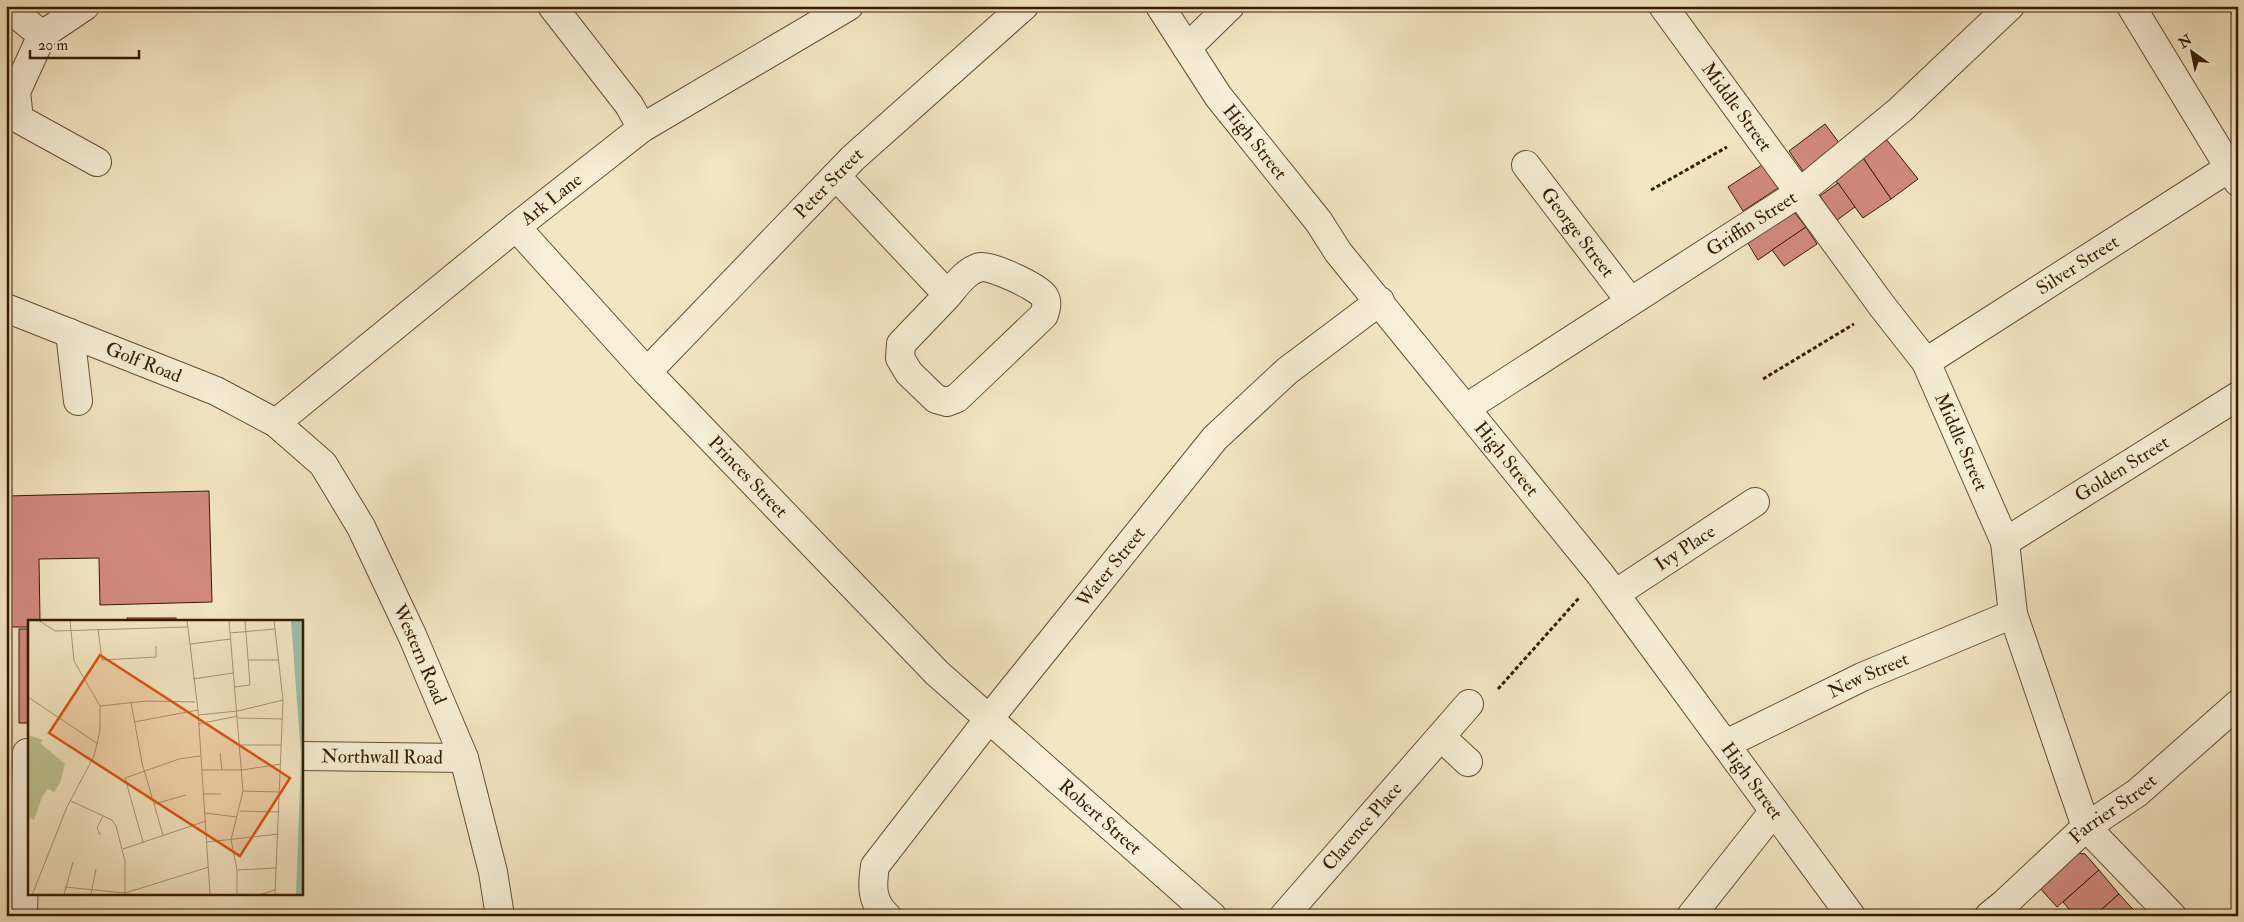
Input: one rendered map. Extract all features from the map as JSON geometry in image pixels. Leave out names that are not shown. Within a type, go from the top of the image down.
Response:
[{"type":"street","points":[[6,6],[42,35]]},
{"type":"street","points":[[85,6],[42,35],[16,92],[18,119],[97,162]]},
{"type":"street","points":[[552,6],[629,105],[642,128]]},
{"type":"street","name":"Ark Lane","points":[[276,423],[516,227],[642,128],[849,6]]},
{"type":"street","name":"Peter Street","points":[[647,372],[853,158],[1024,6]]},
{"type":"street","name":"High Street","points":[[1160,6],[1218,96],[1319,222],[1338,252],[1380,301],[1608,584],[1851,916]]},
{"type":"street","points":[[1187,48],[1230,6]]},
{"type":"street","name":"Middle Street","points":[[1663,6],[1882,306],[1926,362],[2005,542],[2013,614],[2086,827],[2172,916]]},
{"type":"street","name":"Griffin Street","points":[[1466,408],[1799,193],[1900,110],[2010,6]]},
{"type":"street","points":[[2131,6],[2234,175]]},
{"type":"street","name":"George Street","points":[[1526,164],[1630,301]]},
{"type":"street","name":"Silver Street","points":[[1926,362],[2234,175]]},
{"type":"street","points":[[836,176],[948,295]]},
{"type":"street","name":"Princes Street","points":[[516,227],[647,372],[937,673],[988,720]]},
{"type":"street","points":[[983,267],[1001,271],[1043,294],[1047,303],[1044,315],[956,398],[947,402],[936,399],[910,374],[900,358],[901,344],[948,295],[970,270],[983,267]]},
{"type":"street","name":"Water Street","points":[[887,916],[880,909],[872,889],[874,866],[988,720],[1215,438],[1287,371],[1380,301]]},
{"type":"street","name":"Golf Road","points":[[6,308],[216,391],[276,423]]},
{"type":"street","points":[[70,333],[78,401]]},
{"type":"street","name":"Golden Street","points":[[2005,542],[2238,396]]},
{"type":"street","name":"Western Road","points":[[276,423],[323,464],[361,527],[412,635],[464,758],[493,872],[500,916]]},
{"type":"street","name":"Ivy Place","points":[[1608,584],[1755,502]]},
{"type":"street","name":"New Street","points":[[1726,744],[1862,677],[2013,614]]},
{"type":"street","name":"Clarence Place","points":[[1284,916],[1469,704]]},
{"type":"street","name":"Farrier Street","points":[[1989,916],[2006,903],[2086,827],[2137,793],[2238,704]]},
{"type":"street","name":"Robert Street","points":[[988,720],[1212,916]]},
{"type":"street","points":[[1442,737],[1468,762]]},
{"type":"street","points":[[21,752],[23,916]]},
{"type":"street","name":"Northwall Road","points":[[302,756],[464,758]]},
{"type":"street","points":[[1691,916],[1774,812]]},
{"type":"path","points":[[2228,6],[2238,23]]},
{"type":"path","points":[[1651,190],[1715,155],[1753,130]]},
{"type":"path","points":[[1762,379],[1882,306]]},
{"type":"path","points":[[1469,704],[1494,693],[1608,584]]},
{"type":"building","points":[[1825,124],[1840,144],[1805,174],[1789,151]]},
{"type":"building","points":[[1886,139],[1918,179],[1891,199],[1863,158]]},
{"type":"building","points":[[1863,158],[1891,199],[1863,218],[1835,180]]},
{"type":"building","points":[[1762,165],[1778,188],[1743,211],[1728,187]]},
{"type":"building","points":[[1838,183],[1855,207],[1837,220],[1820,196]]},
{"type":"building","points":[[1791,208],[1806,227],[1758,260],[1746,240]]},
{"type":"building","points":[[1806,227],[1817,244],[1784,266],[1772,250]]},
{"type":"building","points":[[209,491],[212,602],[100,605],[99,558],[39,559],[40,620],[28,620],[28,627],[6,627],[6,496]]},
{"type":"building","points":[[127,618],[176,618],[176,620],[127,620]]},
{"type":"building","points":[[19,629],[28,629],[28,723],[19,723]]},
{"type":"building","points":[[2076,853],[2085,854],[2099,870],[2057,907],[2039,887]]},
{"type":"building","points":[[2099,870],[2119,894],[2094,916],[2075,916],[2063,902]]},
{"type":"building","points":[[2119,894],[2139,916],[2094,916]]}]
